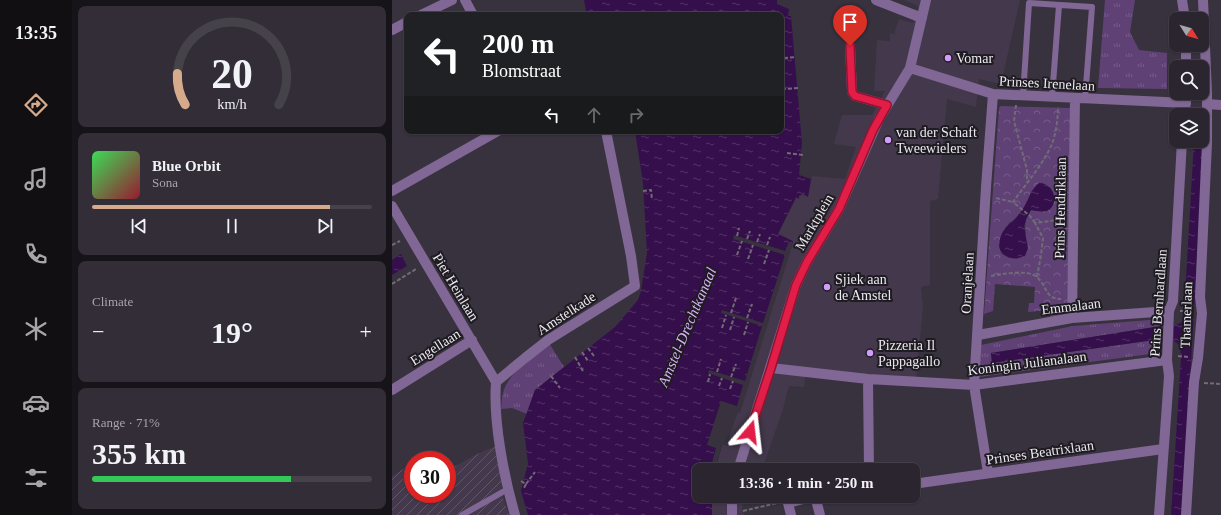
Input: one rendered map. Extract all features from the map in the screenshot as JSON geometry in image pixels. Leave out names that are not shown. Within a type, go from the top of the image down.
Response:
[{"type":"street","points":[[427,12],[452,0]]},
{"type":"street","points":[[465,0],[471,12]]},
{"type":"street","points":[[876,0],[922,18]]},
{"type":"street","name":"Marktplein","points":[[740,463],[757,407],[771,368],[791,299],[801,274],[839,209],[873,130],[910,68],[926,0]]},
{"type":"street","points":[[1182,0],[1184,12]]},
{"type":"street","points":[[1203,0],[1206,60]]},
{"type":"street","points":[[392,30],[404,24]]},
{"type":"street","points":[[850,46],[852,92],[855,96],[887,105]]},
{"type":"street","name":"Prinses Irenelaan","points":[[910,68],[993,94],[1186,104]]},
{"type":"street","name":"Oranjelaan","points":[[988,473],[974,385],[993,94]]},
{"type":"street","name":"Prins Hendriklaan","points":[[1072,318],[1074,219],[1080,99]]},
{"type":"street","points":[[1186,100],[1186,108]]},
{"type":"street","name":"Thamerlaan","points":[[1205,108],[1207,100]]},
{"type":"street","points":[[1207,104],[1221,105]]},
{"type":"street","points":[[392,191],[491,134]]},
{"type":"street","name":"Amstelkade","points":[[496,382],[548,340],[635,286],[631,256],[607,134]]},
{"type":"street","name":"Prins Bernhardlaan","points":[[1159,515],[1169,376],[1182,148]]},
{"type":"street","name":"Thamerlaan","points":[[1186,515],[1194,382],[1198,358],[1202,313],[1200,297],[1202,148]]},
{"type":"street","name":"Piet Heinlaan","points":[[392,206],[496,382]]},
{"type":"street","name":"Emmalaan","points":[[978,335],[1072,318],[1173,311]]},
{"type":"street","name":"Engellaan","points":[[392,390],[472,340]]},
{"type":"street","name":"Koningin Julianalaan","points":[[771,368],[868,379],[974,385],[1170,358]]},
{"type":"street","points":[[868,379],[869,463]]},
{"type":"street","points":[[496,382],[495,401],[508,489],[515,515]]},
{"type":"street","name":"Prinses Beatrixlaan","points":[[920,483],[1163,449]]},
{"type":"street","points":[[732,503],[732,514]]},
{"type":"street","points":[[788,503],[791,515]]},
{"type":"street","points":[[817,503],[820,515]]},
{"type":"lane","points":[[1020,96],[1029,3],[1092,7],[1080,99]]},
{"type":"lane","points":[[1056,97],[1059,5]]},
{"type":"lane","points":[[462,515],[508,489]]},
{"type":"path","points":[[784,58],[796,57]]},
{"type":"path","points":[[784,89],[799,88]]},
{"type":"path","points":[[1020,96],[1014,121],[1027,170],[1027,182]]},
{"type":"path","points":[[1013,202],[1052,145],[1056,129],[1056,97]]},
{"type":"path","points":[[787,154],[803,155]]},
{"type":"path","points":[[643,191],[651,190],[652,200]]},
{"type":"path","points":[[986,196],[1013,202],[1035,223],[1043,238],[1042,255],[1037,277]]},
{"type":"path","points":[[1035,223],[1074,219]]},
{"type":"path","points":[[737,236],[739,228]]},
{"type":"path","points":[[747,239],[750,231]]},
{"type":"path","points":[[757,242],[760,234]]},
{"type":"path","points":[[767,245],[770,237]]},
{"type":"path","points":[[737,255],[742,241]]},
{"type":"path","points":[[748,259],[753,245]]},
{"type":"path","points":[[764,264],[769,250]]},
{"type":"path","points":[[392,284],[426,263]]},
{"type":"path","points":[[981,276],[1019,272],[1037,277],[1048,294],[1053,298],[1072,298]]},
{"type":"path","points":[[731,313],[736,298]]},
{"type":"path","points":[[747,318],[752,304]]},
{"type":"path","points":[[1173,311],[1195,312]]},
{"type":"path","points":[[722,328],[726,315]]},
{"type":"path","points":[[730,330],[734,317]]},
{"type":"path","points":[[744,335],[748,322]]},
{"type":"path","points":[[588,348],[594,356]]},
{"type":"path","points":[[582,352],[588,361]]},
{"type":"path","points":[[1170,358],[1192,357]]},
{"type":"path","points":[[575,358],[583,371]]},
{"type":"path","points":[[717,372],[721,359]]},
{"type":"path","points":[[731,377],[736,364]]},
{"type":"path","points":[[708,382],[710,374]]},
{"type":"path","points":[[551,376],[560,388]]},
{"type":"path","points":[[719,386],[722,378]]},
{"type":"path","points":[[730,389],[733,381]]},
{"type":"path","points":[[1194,382],[1221,384]]},
{"type":"path","points":[[524,488],[535,472]]},
{"type":"path","points":[[521,481],[526,484]]},
{"type":"path","points":[[732,514],[778,503]]},
{"type":"shaded area","points":[[904,0],[1020,0],[1001,84],[979,79],[976,107],[947,99],[938,199],[930,201],[930,285],[921,287],[923,306],[916,381],[806,372],[804,387],[789,386],[783,409],[764,463],[716,463],[721,444],[728,446],[729,438],[753,366],[787,238],[778,234],[797,197],[803,194],[808,196],[812,176],[845,179],[856,147],[834,144],[842,115],[872,115],[885,91],[874,91],[877,40],[890,41],[890,33],[894,34],[899,19],[913,23],[918,6]]},
{"type":"shaded area","points":[[498,445],[503,498],[509,515],[392,515],[392,476],[404,469],[404,503],[456,503],[456,466],[475,455]]},
{"type":"shaded area","points":[[710,503],[742,503],[744,515],[711,515]]},
{"type":"green space","points":[[1105,0],[1135,0],[1130,32],[1139,50],[1167,53],[1167,89],[1098,88]]},
{"type":"green space","points":[[1001,106],[1071,108],[1067,314],[1050,317],[1049,310],[1028,312],[1029,303],[1034,303],[1035,287],[995,284],[993,311],[984,314],[999,108]],"holes":[[[1027,201],[1038,211],[1031,210],[1026,222],[1026,234],[1009,258],[1002,254],[999,247],[1009,223],[1015,219]]]},
{"type":"green space","points":[[1162,319],[1161,326],[991,353],[992,363],[1161,339],[1160,347],[1150,354],[979,377],[981,345],[1073,326]]},
{"type":"green space","points":[[549,343],[564,367],[535,390],[527,414],[512,408],[501,409],[502,397],[506,385],[514,373]]},
{"type":"water","name":"Amstel-Drechtkanaal","points":[[584,0],[777,0],[777,4],[789,9],[788,16],[791,16],[802,143],[799,175],[811,179],[808,197],[803,194],[799,196],[799,199],[796,197],[778,234],[793,241],[739,411],[724,407],[714,442],[722,445],[717,463],[692,463],[692,503],[712,503],[712,515],[528,515],[521,491],[528,463],[523,423],[535,390],[615,327],[638,300],[641,291],[647,253],[643,183],[635,134],[784,134],[784,12],[586,12]]},
{"type":"water","points":[[1194,148],[1204,148],[1182,515],[1171,515],[1181,358],[1180,345],[1174,341],[1174,326],[1182,322],[1184,313]]},
{"type":"water","points":[[1039,183],[1045,184],[1052,191],[1054,195],[1053,205],[1047,211],[1031,210],[1024,227],[1028,248],[1025,256],[1010,258],[1002,253],[999,247],[1002,233],[1021,212],[1031,192]]},
{"type":"water","points":[[401,254],[407,266],[392,275],[392,260]]},
{"type":"water","points":[[1161,326],[1161,339],[992,363],[991,353]]},
{"type":"pier","points":[[734,235],[785,251],[789,242],[793,243],[740,413],[726,409],[716,441],[723,443],[724,445],[722,445],[717,463],[712,463],[716,448],[707,445],[721,401],[737,406],[743,385],[708,373],[709,370],[745,381],[762,326],[721,313],[722,310],[763,323],[785,255],[733,239]]},
{"type":"place","name":"Vomar","points":[[948,58]]},
{"type":"place","name":"van der Schaft Tweewielers","points":[[888,140]]},
{"type":"place","name":"Sjiek aan de Amstel","points":[[827,287]]},
{"type":"place","name":"Pizzeria Il Pappagallo","points":[[870,353]]},
{"type":"route","points":[[750,432],[796,285],[807,262],[839,209],[855,175],[873,130],[887,105],[855,96],[852,92],[850,46]]}]
